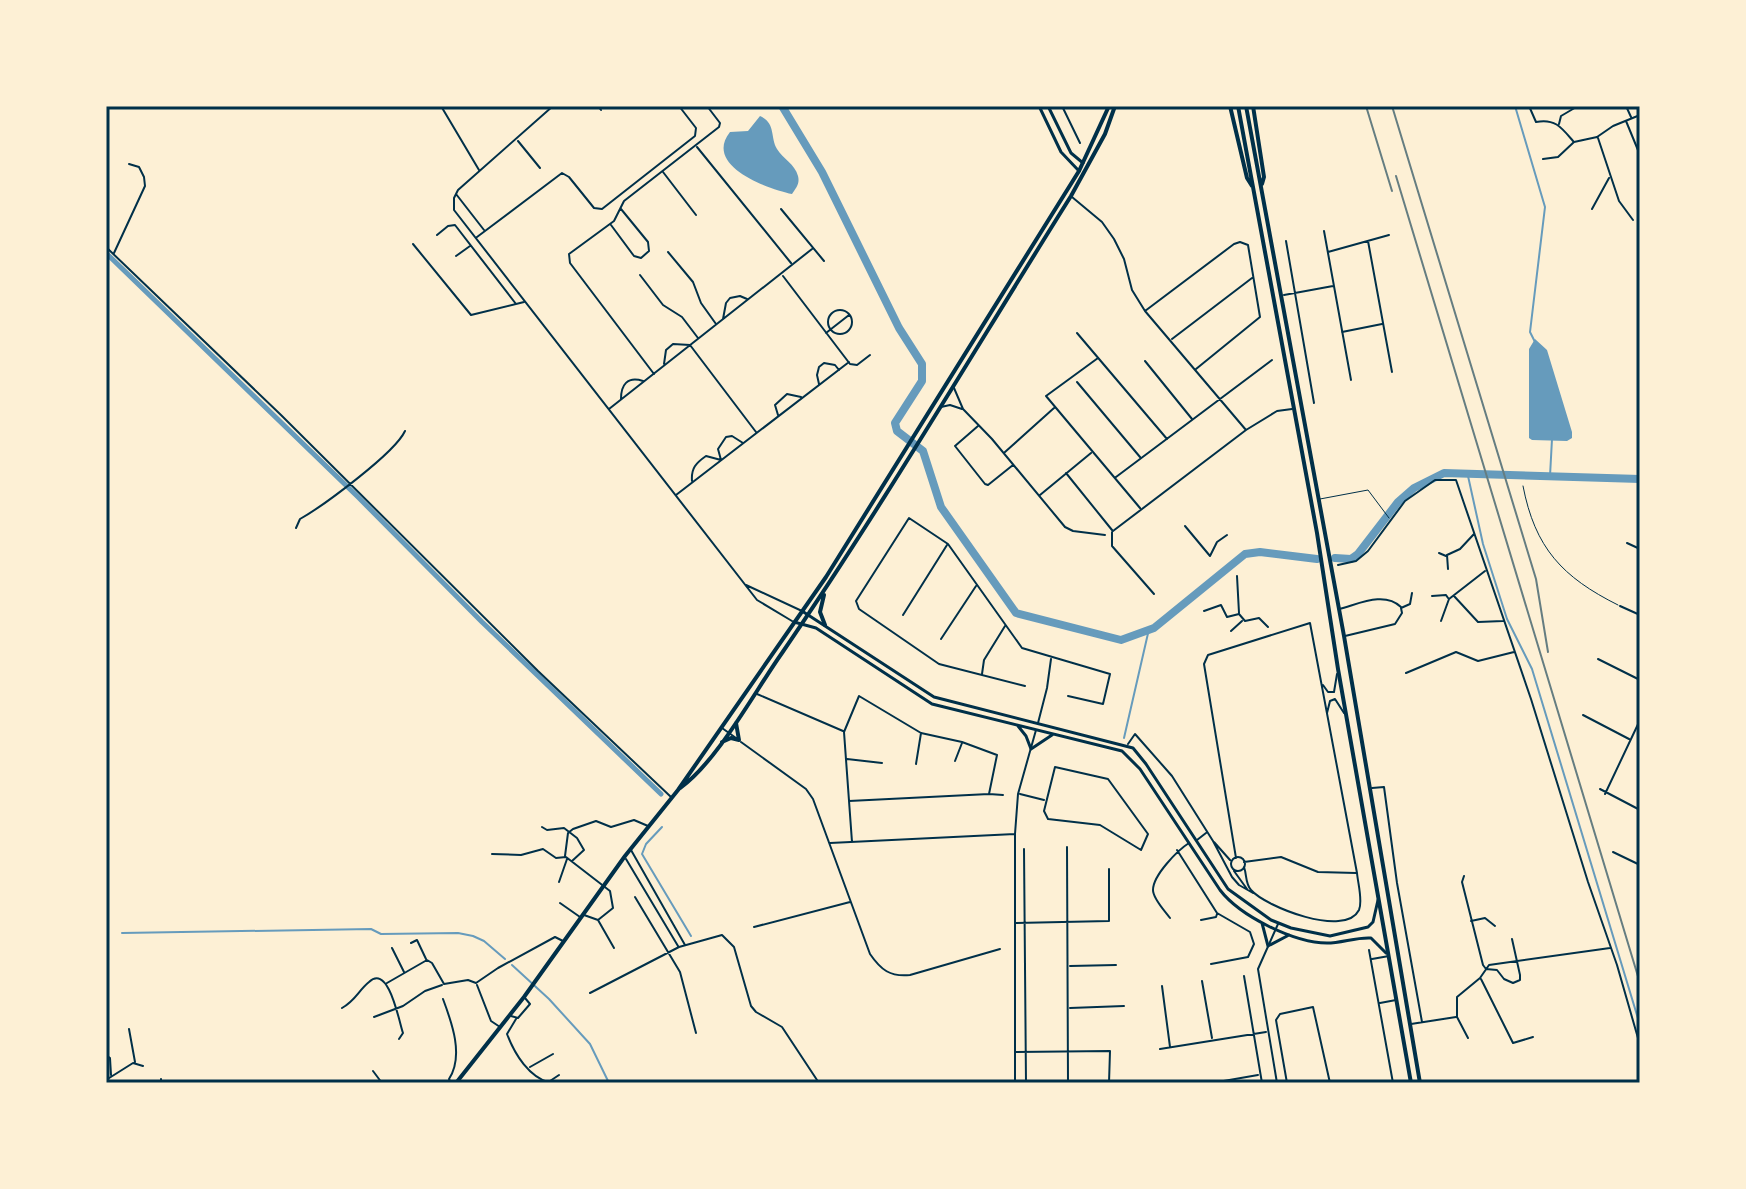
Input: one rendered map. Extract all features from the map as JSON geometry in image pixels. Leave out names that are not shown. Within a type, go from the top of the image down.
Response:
[{"type":"main road","points":[[453,1083],[511,1015],[630,849],[678,790],[802,611],[920,435],[1084,163],[1109,106]]},
{"type":"main road","points":[[920,435],[941,407],[1071,196],[1105,134],[1115,106]]},
{"type":"main road","points":[[1230,106],[1247,178],[1254,188]]},
{"type":"main road","points":[[1238,106],[1329,600],[1346,717],[1411,1083]]},
{"type":"main road","points":[[1246,106],[1344,636],[1420,1083]]},
{"type":"main road","points":[[1253,106],[1264,177],[1261,186]]},
{"type":"main road","points":[[678,790],[699,771],[728,733],[809,615],[906,456]]},
{"type":"main road","points":[[824,593],[820,612],[825,625]]},
{"type":"main road","points":[[720,743],[731,738],[739,740],[736,721]]},
{"type":"street","points":[[441,106],[480,171]]},
{"type":"street","points":[[553,106],[455,193],[454,210],[757,600],[774,612],[803,623],[839,643],[929,703],[1127,754],[1223,894],[1275,930],[1325,943],[1371,938],[1389,956],[1371,959]]},
{"type":"street","points":[[598,106],[601,110]]},
{"type":"street","points":[[476,238],[562,173],[569,177],[594,208],[602,209],[695,136],[696,128],[679,106]]},
{"type":"street","points":[[654,374],[569,254],[610,224],[624,201],[720,125],[707,106]]},
{"type":"street","points":[[1039,106],[1061,152],[1079,171]]},
{"type":"street","points":[[1048,106],[1071,153],[1084,163]]},
{"type":"street","points":[[1062,106],[1080,143]]},
{"type":"street","points":[[1529,106],[1536,122],[1548,120],[1559,125],[1574,142]]},
{"type":"street","points":[[1559,125],[1561,116],[1578,106]]},
{"type":"street","points":[[1626,106],[1632,118]]},
{"type":"street","points":[[1543,159],[1558,157],[1574,142],[1597,137],[1640,115]]},
{"type":"street","points":[[1626,120],[1640,155]]},
{"type":"street","points":[[1597,137],[1619,201],[1633,220]]},
{"type":"street","points":[[517,138],[540,168]]},
{"type":"street","points":[[696,147],[792,265]]},
{"type":"street","points":[[113,254],[145,186],[139,167],[129,164]]},
{"type":"street","points":[[662,171],[696,215]]},
{"type":"street","points":[[1592,209],[1610,177]]},
{"type":"street","points":[[455,193],[485,231]]},
{"type":"street","points":[[1071,196],[1102,222],[1114,239],[1124,259],[1132,290],[1145,311],[1246,430]]},
{"type":"street","points":[[610,224],[634,256],[641,258],[649,251],[650,245],[621,209]]},
{"type":"street","points":[[781,209],[824,261]]},
{"type":"street","points":[[437,235],[452,224],[516,304]]},
{"type":"street","points":[[1324,231],[1351,380]]},
{"type":"street","points":[[1328,252],[1389,235]]},
{"type":"street","points":[[1286,241],[1314,403]]},
{"type":"street","points":[[1368,241],[1392,372]]},
{"type":"street","points":[[1145,311],[1234,244],[1240,242],[1248,245],[1260,317],[1195,370]]},
{"type":"street","points":[[413,244],[471,315],[526,302]]},
{"type":"street","points":[[456,256],[471,245]]},
{"type":"street","points":[[106,247],[538,671],[672,797]]},
{"type":"street","points":[[609,409],[812,249]]},
{"type":"street","points":[[668,252],[693,282],[701,303],[717,324]]},
{"type":"street","points":[[781,273],[849,362],[857,365],[870,355]]},
{"type":"street","points":[[640,275],[663,305],[682,317],[698,338]]},
{"type":"street","points":[[1171,340],[1253,277]]},
{"type":"street","points":[[1281,296],[1334,286]]},
{"type":"street","points":[[723,319],[730,298],[740,296],[748,300]]},
{"type":"street","points":[[843,310],[850,314],[852,325],[848,331],[841,334],[831,329],[829,317],[835,311],[843,310]]},
{"type":"street","points":[[826,333],[850,314]]},
{"type":"street","points":[[1342,332],[1383,324]]},
{"type":"street","points":[[1077,333],[1167,439]]},
{"type":"street","points":[[663,366],[666,350],[673,344],[690,345],[757,433]]},
{"type":"street","points":[[1098,358],[1046,396],[1141,509]]},
{"type":"street","points":[[1115,478],[1272,360]]},
{"type":"street","points":[[1145,361],[1193,420]]},
{"type":"street","points":[[676,495],[849,362]]},
{"type":"street","points":[[820,385],[817,375],[824,363],[835,365],[839,370]]},
{"type":"street","points":[[621,399],[626,382],[635,378],[644,381]]},
{"type":"street","points":[[1077,382],[1141,458]]},
{"type":"street","points":[[954,386],[963,409],[1068,529],[1105,535]]},
{"type":"street","points":[[779,416],[775,405],[780,398],[791,394],[803,398]]},
{"type":"street","points":[[941,407],[950,405],[963,409]]},
{"type":"street","points":[[1004,453],[1055,408]]},
{"type":"street","points":[[1154,594],[1112,546],[1113,531],[1246,430],[1277,411],[1295,408]]},
{"type":"street","points":[[979,426],[955,446],[985,484],[988,485],[1014,464]]},
{"type":"street","points":[[296,528],[300,519],[349,485],[396,444],[405,431]]},
{"type":"street","points":[[721,460],[718,449],[726,437],[732,436],[743,443]]},
{"type":"street","points":[[1039,496],[1092,452]]},
{"type":"street","points":[[692,483],[697,463],[706,456],[721,460]]},
{"type":"street","points":[[1066,473],[1113,531]]},
{"type":"street","points":[[1338,565],[1356,561],[1368,551],[1405,501],[1435,480],[1453,478],[1458,483],[1640,1045]]},
{"type":"street","points":[[1025,686],[939,664],[857,606],[856,601],[909,518],[948,544],[1022,648],[1110,674],[1103,704],[1068,696]]},
{"type":"street","points":[[1185,526],[1210,556],[1217,542],[1227,535]]},
{"type":"street","points":[[1439,553],[1447,556],[1460,549],[1474,533]]},
{"type":"street","points":[[1627,543],[1640,549]]},
{"type":"street","points":[[903,615],[948,544]]},
{"type":"street","points":[[1447,556],[1448,569]]},
{"type":"street","points":[[1441,621],[1449,599],[1486,571]]},
{"type":"street","points":[[1237,576],[1242,620]]},
{"type":"street","points":[[745,584],[809,615],[931,696],[1128,745],[1146,764],[1231,893],[1278,924],[1324,937],[1364,929],[1373,922],[1379,897]]},
{"type":"street","points":[[941,639],[977,585]]},
{"type":"street","points":[[1401,608],[1410,604],[1412,593]]},
{"type":"street","points":[[1432,596],[1446,595],[1449,599]]},
{"type":"street","points":[[1454,596],[1478,622],[1504,621]]},
{"type":"street","points":[[1337,609],[1381,598],[1398,603],[1401,608],[1402,613],[1395,624],[1344,636]]},
{"type":"street","points":[[774,612],[780,601]]},
{"type":"street","points":[[1204,611],[1221,605],[1227,617],[1239,614]]},
{"type":"street","points":[[1620,606],[1640,615]]},
{"type":"street","points":[[1231,631],[1242,620],[1259,618],[1268,627]]},
{"type":"street","points":[[1128,745],[1135,734],[1164,765],[1231,869],[1252,893],[1284,910],[1324,921],[1351,918],[1361,906],[1357,873],[1310,623],[1208,655],[1204,664],[1234,859],[1231,869]]},
{"type":"street","points":[[982,675],[984,660],[1006,626]]},
{"type":"street","points":[[1406,673],[1456,652],[1478,661],[1515,652]]},
{"type":"street","points":[[1015,1083],[1015,834],[1018,794],[1047,688],[1051,658]]},
{"type":"street","points":[[1598,659],[1640,680]]},
{"type":"street","points":[[1321,681],[1328,692],[1334,692],[1338,669]]},
{"type":"street","points":[[755,693],[844,732]]},
{"type":"street","points":[[852,842],[844,732],[859,696],[921,733],[962,742],[997,755],[989,794]]},
{"type":"street","points":[[1327,716],[1330,701],[1335,699],[1346,717]]},
{"type":"street","points":[[1583,715],[1631,740]]},
{"type":"street","points":[[1605,794],[1640,720]]},
{"type":"street","points":[[1015,724],[1026,736],[1031,749]]},
{"type":"street","points":[[721,727],[806,789],[813,799],[870,954],[886,972],[897,977],[910,975],[1000,949]]},
{"type":"street","points":[[916,764],[921,733]]},
{"type":"street","points":[[1031,749],[1055,734]]},
{"type":"street","points":[[955,761],[962,742]]},
{"type":"street","points":[[845,759],[882,763]]},
{"type":"street","points":[[1055,767],[1108,779],[1148,834],[1141,850],[1100,825],[1048,819],[1045,815],[1046,801],[1055,767]]},
{"type":"street","points":[[1370,789],[1384,787],[1422,1022]]},
{"type":"street","points":[[1600,789],[1640,810]]},
{"type":"street","points":[[1018,794],[1046,801]]},
{"type":"street","points":[[849,801],[1003,795]]},
{"type":"street","points":[[569,831],[596,821],[611,827],[634,820],[648,826]]},
{"type":"street","points":[[542,827],[569,831],[577,838],[584,850],[571,862]]},
{"type":"street","points":[[559,882],[569,831]]},
{"type":"street","points":[[1197,840],[1207,832]]},
{"type":"street","points":[[829,843],[1015,834]]},
{"type":"street","points":[[1213,841],[1227,859],[1244,864],[1281,857],[1318,872],[1357,873]]},
{"type":"street","points":[[1170,918],[1153,890],[1177,850],[1190,843]]},
{"type":"street","points":[[1067,847],[1068,1083]]},
{"type":"street","points":[[492,854],[521,855],[543,849],[556,858],[566,858],[610,891],[613,908],[598,920]]},
{"type":"street","points":[[630,849],[685,945]]},
{"type":"street","points":[[1024,849],[1026,1083]]},
{"type":"street","points":[[1177,850],[1217,913],[1250,932],[1254,944],[1248,957],[1211,964]]},
{"type":"street","points":[[1613,852],[1640,865]]},
{"type":"street","points":[[625,856],[679,947]]},
{"type":"street","points":[[1231,869],[1239,871],[1244,864]]},
{"type":"street","points":[[1244,864],[1247,884],[1252,893]]},
{"type":"street","points":[[1015,923],[1109,921],[1109,869]]},
{"type":"street","points":[[1464,876],[1462,882],[1470,921],[1486,969]]},
{"type":"street","points":[[635,897],[684,981],[696,1033]]},
{"type":"street","points":[[754,927],[851,902]]},
{"type":"street","points":[[560,903],[582,916],[598,920],[614,948]]},
{"type":"street","points":[[1201,920],[1216,917],[1217,913]]},
{"type":"street","points":[[1470,921],[1485,918],[1495,926]]},
{"type":"street","points":[[1261,922],[1268,946]]},
{"type":"street","points":[[1277,1083],[1258,969],[1278,924]]},
{"type":"street","points":[[1268,946],[1290,934]]},
{"type":"street","points":[[590,993],[679,947],[722,935],[734,947],[751,1006],[782,1027],[819,1083]]},
{"type":"street","points":[[476,983],[555,937],[564,942]]},
{"type":"street","points":[[1486,969],[1497,970],[1508,982],[1518,982],[1520,975],[1512,939]]},
{"type":"street","points":[[411,943],[419,942],[444,984]]},
{"type":"street","points":[[1396,944],[1408,942]]},
{"type":"street","points":[[392,948],[404,973]]},
{"type":"street","points":[[1468,1038],[1457,1017],[1457,997],[1480,978],[1489,965],[1611,948]]},
{"type":"street","points":[[1369,950],[1393,1083]]},
{"type":"street","points":[[387,983],[427,960]]},
{"type":"street","points":[[1067,966],[1116,965]]},
{"type":"street","points":[[1402,974],[1414,971]]},
{"type":"street","points":[[1244,976],[1262,1083]]},
{"type":"street","points":[[342,1008],[353,1002],[369,981],[376,978],[387,983],[403,1033],[399,1039]]},
{"type":"street","points":[[1480,978],[1513,1043],[1533,1037]]},
{"type":"street","points":[[374,1017],[415,1000],[425,991],[468,980],[476,983],[491,1021],[500,1027]]},
{"type":"street","points":[[1202,981],[1213,1041]]},
{"type":"street","points":[[1162,986],[1170,1048]]},
{"type":"street","points":[[526,995],[530,1004],[516,1019],[508,1037],[517,1056],[538,1079],[550,1082],[559,1075]]},
{"type":"street","points":[[443,999],[451,1022],[456,1067],[449,1079],[453,1083]]},
{"type":"street","points":[[1378,1003],[1396,1000]]},
{"type":"street","points":[[1067,1009],[1124,1006]]},
{"type":"street","points":[[1287,1083],[1276,1020],[1280,1014],[1313,1007],[1330,1083]]},
{"type":"street","points":[[511,1015],[516,1019]]},
{"type":"street","points":[[1410,1024],[1457,1017]]},
{"type":"street","points":[[129,1029],[135,1063]]},
{"type":"street","points":[[1160,1049],[1268,1032]]},
{"type":"street","points":[[1015,1052],[1110,1051],[1109,1083]]},
{"type":"street","points":[[529,1068],[553,1054]]},
{"type":"street","points":[[106,1055],[110,1058],[111,1076]]},
{"type":"street","points":[[106,1080],[135,1063],[143,1066]]},
{"type":"street","points":[[456,1067],[464,1072]]},
{"type":"street","points":[[373,1071],[382,1083]]},
{"type":"street","points":[[1212,1083],[1260,1074]]},
{"type":"lane","points":[[1523,486],[1532,521],[1549,553],[1572,579],[1620,606]]},
{"type":"lane","points":[[1318,500],[1368,490],[1391,519]]},
{"type":"water","points":[[760,116],[771,126],[777,149],[796,172],[798,184],[792,194],[768,187],[742,174],[725,155],[724,144],[730,132],[748,131]]},
{"type":"water","points":[[1535,339],[1547,350],[1572,432],[1572,438],[1567,441],[1529,438],[1529,349]]},
{"type":"waterway","points":[[782,106],[822,172],[899,328],[922,364],[922,381],[895,423],[897,431],[923,451],[941,507],[1016,613],[1121,640],[1154,628],[1245,554],[1260,552],[1317,559]]},
{"type":"waterway","points":[[1515,106],[1545,207],[1530,332],[1535,342]]},
{"type":"waterway","points":[[106,253],[661,794]]},
{"type":"waterway","points":[[1550,476],[1552,439]]},
{"type":"waterway","points":[[1335,558],[1351,559],[1358,554],[1398,502],[1414,488],[1444,473],[1640,479]]},
{"type":"waterway","points":[[1468,476],[1483,544],[1507,619],[1532,669],[1640,1025]]},
{"type":"waterway","points":[[1124,738],[1149,629]]},
{"type":"waterway","points":[[662,827],[646,844],[642,854],[691,936]]},
{"type":"waterway","points":[[122,933],[371,929],[381,934],[458,933],[484,941],[505,959]]},
{"type":"waterway","points":[[512,965],[549,999],[590,1044],[609,1083]]},
{"type":"railway","points":[[1366,106],[1392,191]]},
{"type":"railway","points":[[1392,106],[1536,579],[1548,652]]},
{"type":"railway","points":[[1396,176],[1640,983]]}]
